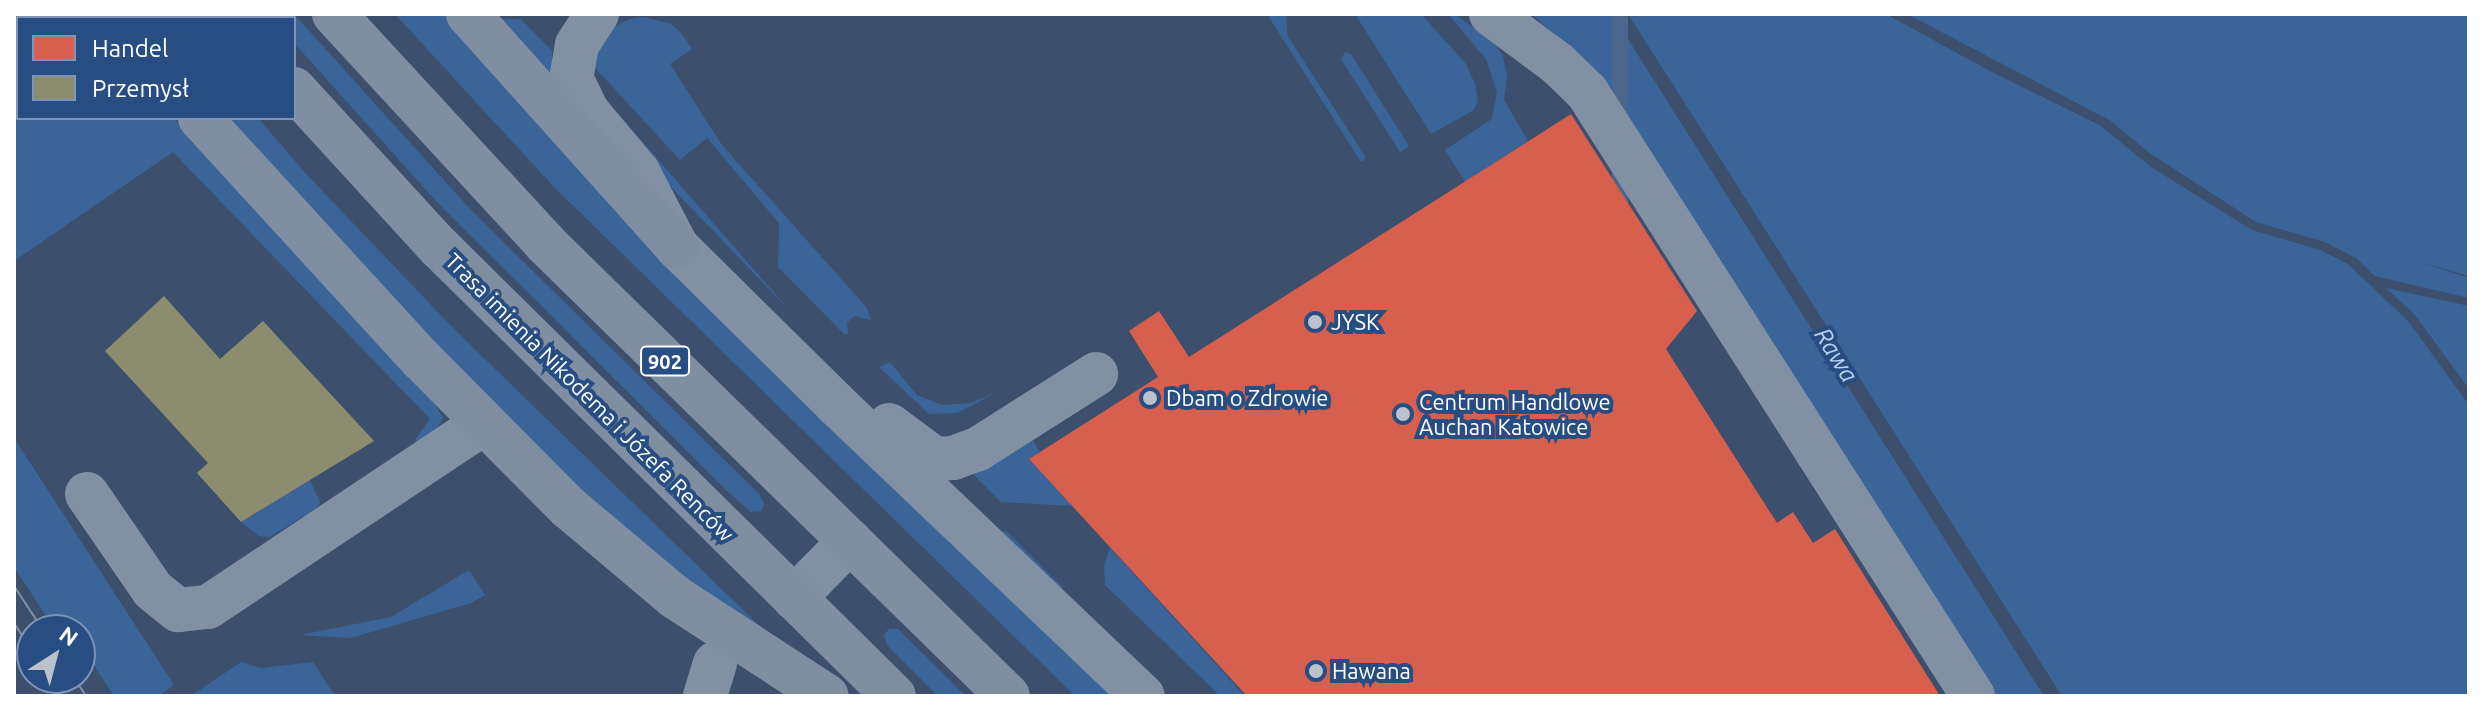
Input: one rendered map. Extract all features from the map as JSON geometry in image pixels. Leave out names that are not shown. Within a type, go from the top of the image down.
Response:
[{"type":"main road","name":"902","points":[[334,14],[546,244],[1008,696]]},
{"type":"main road","points":[[468,14],[677,247]]},
{"type":"main road","name":"Trasa imienia Nikodema i Józefa Renców","points":[[296,91],[439,247],[894,696]]},
{"type":"main road","points":[[202,120],[482,424],[568,507],[675,597],[827,696]]},
{"type":"street","points":[[597,14],[577,45],[571,78],[587,111],[638,172],[677,247],[835,403],[1143,696]]},
{"type":"street","points":[[1491,14],[1558,64],[1587,92],[1973,696]]},
{"type":"street","points":[[835,403],[884,421],[935,459],[953,458],[978,449],[1096,374]]},
{"type":"street","points":[[87,494],[153,590],[178,610],[208,607],[482,424]]},
{"type":"street","points":[[794,598],[850,541]]},
{"type":"shaded area","points":[[14,14],[75,14],[77,16],[16,16],[16,120],[175,120],[431,397],[443,418],[431,439],[419,446],[415,440],[430,419],[173,152],[14,261]]},
{"type":"shaded area","points":[[269,14],[296,16],[271,16]]},
{"type":"shaded area","points":[[395,14],[444,14],[1119,696],[1075,696],[554,187]]},
{"type":"shaded area","points":[[1267,14],[1286,14],[1287,35],[1366,158],[1361,162]]},
{"type":"shaded area","points":[[1355,14],[1421,14],[1466,64],[1478,100],[1474,110],[1431,134]]},
{"type":"shaded area","points":[[1448,14],[1455,14],[1496,45],[1503,57],[1507,75],[1504,100],[1528,141],[1465,182],[1445,150],[1492,119],[1497,92],[1486,59]]},
{"type":"shaded area","points":[[1532,14],[1612,14],[2044,696],[1991,696],[1581,59]]},
{"type":"shaded area","points":[[1628,14],[1886,14],[1986,69],[2101,126],[2151,167],[2252,230],[2320,250],[2348,264],[2408,321],[2469,405],[2469,696],[2062,696]]},
{"type":"shaded area","points":[[1907,14],[2469,14],[2469,276],[2416,261],[2469,278],[2469,298],[2375,276],[2356,258],[2325,242],[2256,222],[2148,152],[2111,121]]},
{"type":"shaded area","points":[[296,16],[469,208],[760,495],[764,504],[762,511],[751,512],[727,491],[436,201],[296,45]]},
{"type":"shaded area","points":[[644,17],[671,24],[681,33],[692,49],[670,64],[722,145],[867,308],[871,320],[854,316],[847,323],[848,334],[844,334],[778,267],[779,223],[707,138],[680,160],[588,60],[604,33],[629,19]]},
{"type":"shaded area","points":[[521,19],[552,51],[552,78],[499,21]]},
{"type":"shaded area","points":[[1345,52],[1351,54],[1409,146],[1400,152],[1341,59]]},
{"type":"shaded area","points":[[589,86],[621,117],[790,311],[630,144]]},
{"type":"shaded area","points":[[226,120],[260,120],[308,176],[454,329],[771,637],[768,641],[578,496]]},
{"type":"shaded area","points":[[2386,288],[2469,306],[2469,389],[2415,315]]},
{"type":"shaded area","points":[[890,362],[917,395],[942,405],[971,403],[999,391],[957,413],[929,414],[879,367]]},
{"type":"shaded area","points":[[1030,436],[1040,452],[1029,459],[1072,506],[1001,502],[970,471]]},
{"type":"shaded area","points":[[14,438],[174,685],[159,696],[114,696],[96,668],[96,614],[45,614],[14,567]]},
{"type":"shaded area","points":[[310,480],[320,502],[316,509],[269,537],[259,536],[241,522]]},
{"type":"shaded area","points":[[1003,531],[1062,587],[1058,589],[1001,533]]},
{"type":"shaded area","points":[[1110,548],[1245,696],[1220,696],[1105,585],[1104,566]]},
{"type":"shaded area","points":[[469,570],[485,595],[471,603],[351,638],[300,635],[391,617]]},
{"type":"shaded area","points":[[889,629],[898,629],[966,696],[938,696],[887,645],[884,635]]},
{"type":"shaded area","points":[[241,662],[261,668],[313,662],[335,696],[191,696]]},
{"type":"water","points":[[1612,14],[1628,14],[1628,696],[1612,696]]},
{"type":"building: Handel","name":"Centrum Handlowe Auchan Katowice","points":[[1571,114],[1697,311],[1666,349],[1777,523],[1793,512],[1813,543],[1835,529],[1940,696],[1247,696],[1029,459],[1158,377],[1129,331],[1159,311],[1189,357]]},
{"type":"building: Przemysł","points":[[164,296],[220,359],[263,321],[374,441],[241,522],[197,473],[208,463],[105,351]]},
{"type":"tram line","points":[[14,586],[32,614]]},
{"type":"place","name":"JYSK","points":[[1315,322]]},
{"type":"place","name":"Dbam o Zdrowie","points":[[1150,398]]},
{"type":"place","name":"Centrum Handlowe Auchan Katowice","points":[[1403,414]]},
{"type":"place","name":"Hawana","points":[[1316,671]]},
{"type":"water label","name":"Rawa","points":[[1836,355]]}]
